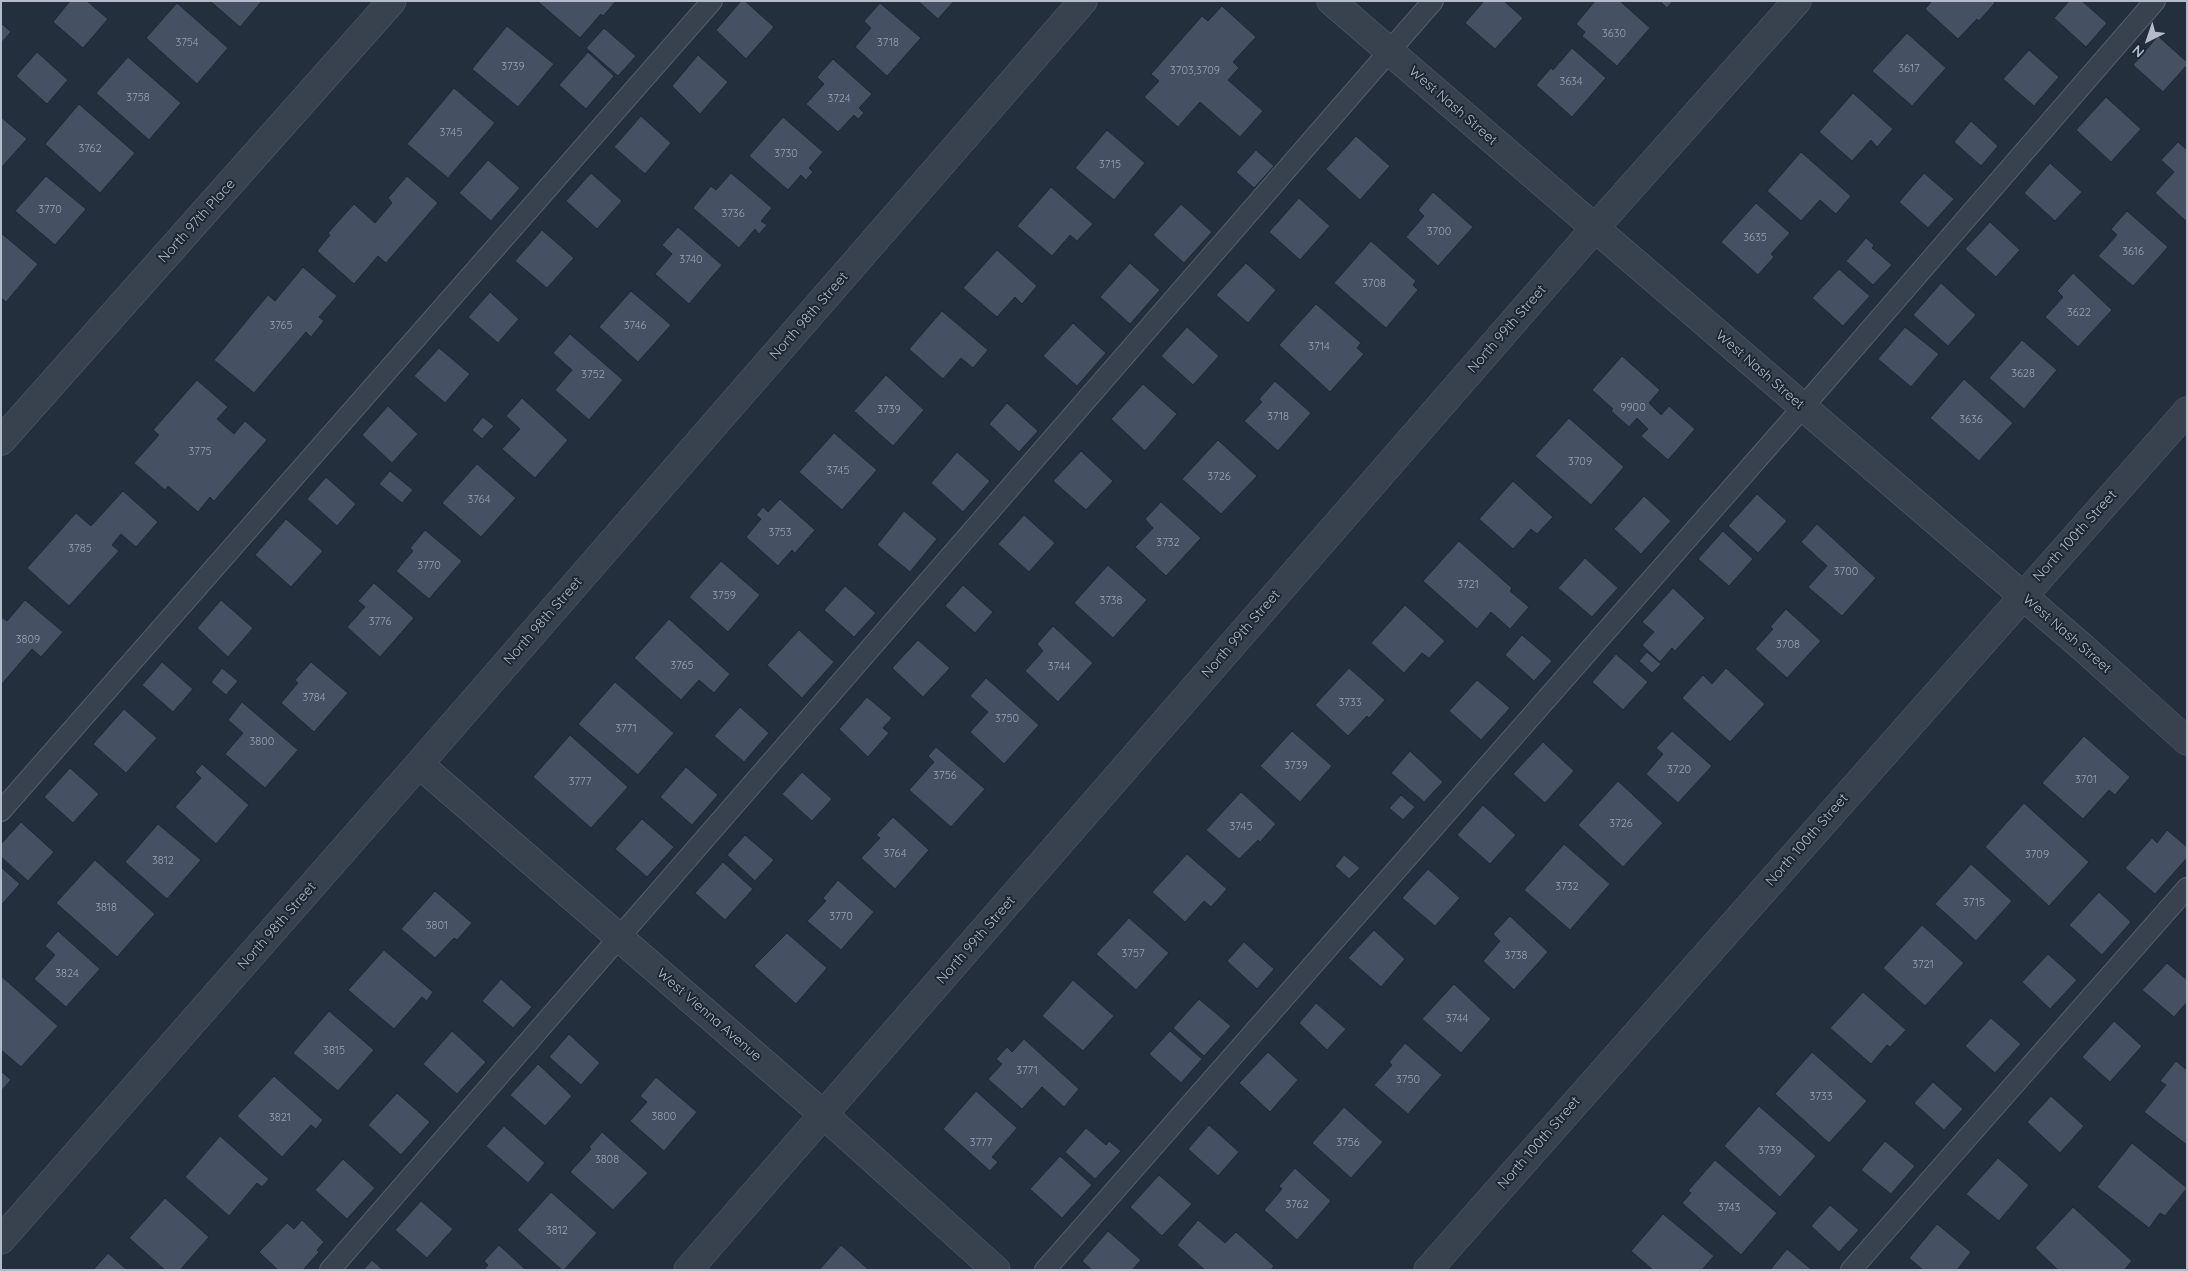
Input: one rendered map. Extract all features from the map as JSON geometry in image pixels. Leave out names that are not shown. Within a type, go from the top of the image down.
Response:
[{"type":"street","name":"North 97th Place","points":[[1,441],[392,1]]},
{"type":"street","name":"North 98th Street","points":[[1,1240],[420,764],[1083,1]]},
{"type":"street","name":"West Nash Street","points":[[1331,1],[2022,596],[2187,741]]},
{"type":"street","name":"North 99th Street","points":[[688,1270],[1595,228],[1797,1]]},
{"type":"street","name":"North 100th Street","points":[[1428,1270],[2187,411]]},
{"type":"street","name":"West Vienna Avenue","points":[[420,764],[824,1115],[996,1270]]},
{"type":"lane","points":[[1,811],[712,1]]},
{"type":"lane","points":[[330,1270],[1433,1]]},
{"type":"lane","points":[[1045,1270],[1803,407],[2156,1]]},
{"type":"lane","points":[[1851,1270],[2187,888]]},
{"type":"building","points":[[70,1],[87,1],[108,19],[83,48],[53,22]]},
{"type":"building","points":[[210,1],[262,1],[240,27]]},
{"type":"building","points":[[537,1],[616,1],[603,16],[601,14],[580,38]]},
{"type":"building","points":[[741,1],[745,1],[774,27],[746,59],[716,30]]},
{"type":"building","points":[[918,1],[954,1],[938,19]]},
{"type":"building","points":[[1484,1],[1504,1],[1523,18],[1495,49],[1465,23]]},
{"type":"building","points":[[1595,1],[1620,1],[1650,28],[1617,66],[1582,36],[1585,32],[1576,24]]},
{"type":"building","points":[[1660,1],[1673,1],[1667,8]]},
{"type":"building","points":[[1932,1],[1993,1],[1995,3],[1979,21],[1977,19],[1958,39],[1925,9]]},
{"type":"building","points":[[2069,1],[2082,1],[2107,23],[2086,47],[2054,18]]},
{"type":"building","points":[[177,3],[228,48],[197,84],[146,38]]},
{"type":"building","points":[[880,3],[921,38],[887,76],[855,47],[871,28],[864,21]]},
{"type":"building","points":[[1222,6],[1256,37],[1233,62],[1239,68],[1228,80],[1263,111],[1240,137],[1200,102],[1178,127],[1144,97],[1159,81],[1151,74],[1202,16],[1208,21]]},
{"type":"building","points":[[1,23],[11,32],[1,43]]},
{"type":"building","points":[[507,26],[554,64],[518,107],[472,69]]},
{"type":"building","points":[[604,28],[636,56],[618,76],[586,48]]},
{"type":"building","points":[[1907,33],[1946,68],[1912,106],[1872,71]]},
{"type":"building","points":[[2158,36],[2187,62],[2187,65],[2163,92],[2133,65]]},
{"type":"building","points":[[1572,48],[1606,78],[1572,117],[1536,85],[1551,68],[1553,70]]},
{"type":"building","points":[[2029,50],[2059,77],[2034,106],[2003,79]]},
{"type":"building","points":[[37,52],[68,80],[47,104],[16,76]]},
{"type":"building","points":[[588,52],[614,76],[586,109],[559,85]]},
{"type":"building","points":[[698,55],[728,82],[700,114],[672,86]]},
{"type":"building","points":[[128,57],[181,103],[149,140],[96,93]]},
{"type":"building","points":[[833,59],[872,94],[859,108],[864,113],[858,119],[854,115],[838,132],[806,104],[824,84],[817,77]]},
{"type":"building","points":[[454,88],[495,123],[448,178],[407,144]]},
{"type":"building","points":[[1853,93],[1893,129],[1877,147],[1871,140],[1852,161],[1819,132]]},
{"type":"building","points":[[2106,97],[2141,129],[2111,162],[2076,130]]},
{"type":"building","points":[[79,104],[135,153],[100,193],[45,144]]},
{"type":"building","points":[[641,116],[671,143],[645,174],[614,147]]},
{"type":"building","points":[[1,117],[27,139],[1,168]]},
{"type":"building","points":[[783,117],[823,152],[809,168],[813,172],[806,180],[801,175],[788,190],[749,156]]},
{"type":"building","points":[[1971,121],[1998,146],[1981,166],[1954,142]]},
{"type":"building","points":[[1107,130],[1145,163],[1114,200],[1075,168]]},
{"type":"building","points":[[1356,136],[1390,166],[1360,200],[1326,169]]},
{"type":"building","points":[[2178,142],[2187,150],[2187,222],[2155,193],[2174,172],[2161,160]]},
{"type":"building","points":[[1256,150],[1274,166],[1254,188],[1236,172]]},
{"type":"building","points":[[1801,152],[1851,196],[1836,214],[1820,200],[1801,221],[1767,191]]},
{"type":"building","points":[[488,160],[520,188],[491,221],[459,193]]},
{"type":"building","points":[[2050,163],[2082,192],[2055,221],[2024,193]]},
{"type":"building","points":[[591,173],[622,201],[597,229],[566,201]]},
{"type":"building","points":[[731,173],[772,208],[761,221],[767,225],[759,234],[755,229],[739,248],[693,208],[711,186],[716,190]]},
{"type":"building","points":[[1924,173],[1954,199],[1928,228],[1899,202]]},
{"type":"building","points":[[46,176],[86,209],[55,245],[15,211]]},
{"type":"building","points":[[407,176],[438,203],[386,263],[378,256],[354,284],[317,251],[330,235],[328,233],[354,204],[375,223],[392,203],[388,198]]},
{"type":"building","points":[[1051,187],[1093,224],[1077,241],[1070,235],[1052,256],[1017,226]]},
{"type":"building","points":[[1433,192],[1473,227],[1438,266],[1406,237],[1424,216],[1418,210]]},
{"type":"building","points":[[1299,198],[1330,226],[1300,260],[1269,232]]},
{"type":"building","points":[[1756,203],[1790,233],[1771,254],[1774,257],[1758,275],[1721,242]]},
{"type":"building","points":[[1181,204],[1212,232],[1184,263],[1153,235]]},
{"type":"building","points":[[2127,211],[2168,247],[2133,286],[2098,256],[2117,235],[2111,229]]},
{"type":"building","points":[[1990,222],[2020,250],[1996,277],[1965,249]]},
{"type":"building","points":[[678,227],[722,265],[689,304],[655,274],[672,254],[662,245]]},
{"type":"building","points":[[542,230],[574,258],[547,288],[515,261]]},
{"type":"building","points":[[1,233],[38,264],[6,302],[1,298]]},
{"type":"building","points":[[1866,238],[1874,245],[1872,248],[1892,265],[1873,285],[1846,261]]},
{"type":"building","points":[[1371,241],[1416,281],[1413,285],[1418,290],[1386,328],[1334,283]]},
{"type":"building","points":[[997,250],[1037,286],[1022,304],[1015,297],[997,317],[963,288]]},
{"type":"building","points":[[1130,263],[1160,290],[1130,324],[1100,297]]},
{"type":"building","points":[[1246,263],[1276,290],[1248,323],[1216,295]]},
{"type":"building","points":[[303,267],[337,296],[319,317],[324,321],[311,337],[306,332],[254,393],[214,360],[268,295],[275,301]]},
{"type":"building","points":[[1839,269],[1870,296],[1843,326],[1812,298]]},
{"type":"building","points":[[2073,273],[2112,310],[2078,347],[2045,317],[2063,297],[2057,291]]},
{"type":"building","points":[[1941,283],[1976,315],[1948,346],[1913,315]]},
{"type":"building","points":[[631,291],[671,325],[638,362],[599,327]]},
{"type":"building","points":[[490,292],[519,319],[498,343],[468,317]]},
{"type":"building","points":[[1316,304],[1361,343],[1357,348],[1364,354],[1330,392],[1279,345]]},
{"type":"building","points":[[942,311],[988,350],[973,368],[961,358],[943,379],[909,349]]},
{"type":"building","points":[[1073,323],[1106,353],[1077,386],[1043,356]]},
{"type":"building","points":[[1187,327],[1219,356],[1193,385],[1161,356]]},
{"type":"building","points":[[1905,327],[1939,354],[1911,387],[1878,359]]},
{"type":"building","points":[[570,334],[623,380],[589,420],[555,390],[572,370],[553,353]]},
{"type":"building","points":[[2022,340],[2057,370],[2024,409],[1989,378]]},
{"type":"building","points":[[439,348],[470,374],[445,403],[414,376]]},
{"type":"building","points":[[1622,356],[1660,390],[1649,403],[1661,415],[1669,406],[1695,429],[1668,460],[1641,436],[1648,429],[1637,418],[1629,427],[1592,390]]},
{"type":"building","points":[[886,375],[924,410],[893,446],[854,411]]},
{"type":"building","points":[[1964,379],[2013,423],[1979,461],[1930,418]]},
{"type":"building","points":[[197,380],[228,407],[217,419],[234,434],[245,421],[267,440],[214,501],[210,497],[198,512],[168,486],[165,490],[134,463],[159,435],[153,430]]},
{"type":"building","points":[[1275,381],[1311,413],[1278,451],[1244,421],[1262,402],[1259,399]]},
{"type":"building","points":[[1143,384],[1177,414],[1145,451],[1111,419]]},
{"type":"building","points":[[522,398],[568,440],[535,478],[502,449],[520,429],[506,416]]},
{"type":"building","points":[[1007,403],[1038,431],[1019,452],[989,424]]},
{"type":"building","points":[[388,406],[418,434],[392,463],[362,435]]},
{"type":"building","points":[[483,417],[494,426],[482,439],[472,430]]},
{"type":"building","points":[[1569,418],[1624,467],[1591,505],[1535,456]]},
{"type":"building","points":[[834,433],[877,470],[842,510],[799,472]]},
{"type":"building","points":[[1218,440],[1257,476],[1221,514],[1182,479]]},
{"type":"building","points":[[1081,451],[1113,481],[1086,510],[1053,481]]},
{"type":"building","points":[[957,452],[990,481],[963,512],[931,483]]},
{"type":"building","points":[[477,464],[516,498],[481,537],[442,503]]},
{"type":"building","points":[[390,471],[413,490],[402,503],[379,484]]},
{"type":"building","points":[[326,477],[356,504],[337,526],[307,499]]},
{"type":"building","points":[[1513,481],[1553,517],[1537,534],[1531,529],[1513,549],[1479,519]]},
{"type":"building","points":[[123,491],[158,522],[136,547],[121,534],[112,545],[119,551],[69,606],[27,568],[76,513],[91,526]]},
{"type":"building","points":[[1757,494],[1787,521],[1758,553],[1728,526]]},
{"type":"building","points":[[1644,496],[1671,521],[1641,554],[1614,529]]},
{"type":"building","points":[[780,499],[815,530],[795,553],[792,550],[778,566],[746,537],[761,519],[756,515],[763,507],[768,512]]},
{"type":"building","points":[[1161,502],[1201,538],[1166,576],[1135,547],[1153,528],[1145,519]]},
{"type":"building","points":[[904,511],[937,539],[910,572],[877,545]]},
{"type":"building","points":[[1024,515],[1055,543],[1029,572],[998,544]]},
{"type":"building","points":[[286,519],[323,551],[291,587],[255,555]]},
{"type":"building","points":[[1817,524],[1876,578],[1842,616],[1808,587],[1827,566],[1801,542]]},
{"type":"building","points":[[425,530],[462,561],[429,599],[396,571],[413,551],[410,548]]},
{"type":"building","points":[[1723,531],[1753,559],[1729,586],[1698,559]]},
{"type":"building","points":[[1459,541],[1512,588],[1510,591],[1529,607],[1510,629],[1491,612],[1477,629],[1423,581]]},
{"type":"building","points":[[1585,558],[1618,588],[1592,617],[1558,588]]},
{"type":"building","points":[[721,561],[760,595],[728,632],[689,597]]},
{"type":"building","points":[[1108,565],[1147,600],[1113,638],[1074,603]]},
{"type":"building","points":[[374,583],[414,618],[380,657],[347,627],[365,607],[358,601]]},
{"type":"building","points":[[963,585],[993,612],[975,633],[945,606]]},
{"type":"building","points":[[845,586],[876,613],[854,637],[824,610]]},
{"type":"building","points":[[1673,588],[1705,618],[1675,651],[1672,648],[1660,662],[1642,645],[1654,632],[1642,622]]},
{"type":"building","points":[[25,600],[63,632],[41,657],[32,649],[1,685],[1,617],[7,621]]},
{"type":"building","points":[[221,600],[253,628],[228,657],[197,628]]},
{"type":"building","points":[[1405,605],[1445,641],[1429,658],[1422,653],[1404,673],[1371,643]]},
{"type":"building","points":[[1786,609],[1821,641],[1787,678],[1755,649],[1773,629],[1770,627]]},
{"type":"building","points":[[669,619],[730,674],[714,693],[699,680],[681,700],[634,658]]},
{"type":"building","points":[[1053,626],[1093,663],[1058,702],[1025,671],[1043,651],[1037,644]]},
{"type":"building","points":[[799,630],[834,662],[802,698],[767,665]]},
{"type":"building","points":[[1522,635],[1552,661],[1534,681],[1505,655]]},
{"type":"building","points":[[918,640],[950,668],[923,697],[892,668]]},
{"type":"building","points":[[1647,652],[1661,664],[1652,673],[1639,661]]},
{"type":"building","points":[[1616,654],[1648,682],[1623,710],[1592,682]]},
{"type":"building","points":[[162,662],[193,689],[173,712],[142,685]]},
{"type":"building","points":[[311,662],[348,693],[314,732],[281,703],[298,683],[295,680]]},
{"type":"building","points":[[222,668],[238,681],[226,695],[211,682]]},
{"type":"building","points":[[1349,668],[1385,700],[1369,718],[1367,716],[1348,736],[1315,705]]},
{"type":"building","points":[[1726,668],[1765,704],[1730,742],[1682,698],[1703,675],[1712,684]]},
{"type":"building","points":[[986,678],[1039,725],[1004,764],[970,732],[988,712],[970,696]]},
{"type":"building","points":[[1477,680],[1510,708],[1481,740],[1449,711]]},
{"type":"building","points":[[615,682],[674,733],[638,775],[578,724]]},
{"type":"building","points":[[867,697],[892,718],[883,728],[889,733],[868,757],[839,729]]},
{"type":"building","points":[[242,702],[298,750],[265,788],[225,754],[243,733],[228,720]]},
{"type":"building","points":[[740,707],[769,733],[744,762],[714,736]]},
{"type":"building","points":[[124,709],[157,738],[126,773],[93,744]]},
{"type":"building","points":[[1292,731],[1332,766],[1300,802],[1260,766]]},
{"type":"building","points":[[1672,731],[1712,766],[1678,803],[1646,774],[1663,754],[1656,748]]},
{"type":"building","points":[[570,735],[628,787],[591,828],[533,777]]},
{"type":"building","points":[[2084,736],[2130,777],[2115,795],[2109,790],[2083,819],[2042,783]]},
{"type":"building","points":[[1543,742],[1574,771],[1545,803],[1513,774]]},
{"type":"building","points":[[936,747],[985,789],[951,827],[909,790],[934,762],[928,756]]},
{"type":"building","points":[[1410,751],[1443,782],[1424,802],[1391,773]]},
{"type":"building","points":[[202,764],[249,805],[216,844],[175,807],[201,778],[195,772]]},
{"type":"building","points":[[686,767],[718,795],[692,825],[660,797]]},
{"type":"building","points":[[70,768],[99,794],[73,823],[44,797]]},
{"type":"building","points":[[802,772],[832,799],[812,821],[782,794]]},
{"type":"building","points":[[1618,781],[1663,823],[1623,867],[1578,825]]},
{"type":"building","points":[[1241,792],[1276,824],[1260,842],[1258,840],[1239,859],[1206,830]]},
{"type":"building","points":[[1401,795],[1415,807],[1403,820],[1389,808]]},
{"type":"building","points":[[2024,803],[2089,862],[2049,906],[1985,847]]},
{"type":"building","points":[[1483,805],[1516,835],[1490,864],[1457,835]]},
{"type":"building","points":[[893,817],[929,850],[895,889],[861,858],[880,838],[876,835]]},
{"type":"building","points":[[642,819],[674,847],[647,877],[615,849]]},
{"type":"building","points":[[21,822],[54,852],[28,881],[1,857],[1,844]]},
{"type":"building","points":[[158,824],[201,860],[167,899],[125,862]]},
{"type":"building","points":[[2167,830],[2187,847],[2187,858],[2155,894],[2125,868],[2152,838],[2157,843]]},
{"type":"building","points":[[745,835],[774,860],[755,881],[727,855]]},
{"type":"building","points":[[1564,844],[1610,884],[1570,930],[1524,890]]},
{"type":"building","points":[[1187,854],[1227,889],[1211,907],[1204,901],[1185,922],[1152,892]]},
{"type":"building","points":[[1344,855],[1360,868],[1349,879],[1335,866]]},
{"type":"building","points":[[95,860],[155,914],[117,957],[56,903]]},
{"type":"building","points":[[723,862],[753,889],[725,920],[695,893]]},
{"type":"building","points":[[1971,864],[2012,901],[1976,941],[1935,904]]},
{"type":"building","points":[[1,867],[20,884],[2,904],[1,903]]},
{"type":"building","points":[[1428,869],[1460,898],[1435,926],[1402,898]]},
{"type":"building","points":[[838,880],[874,912],[841,950],[807,921],[826,901],[823,898]]},
{"type":"building","points":[[435,891],[472,923],[457,940],[454,938],[435,958],[401,929]]},
{"type":"building","points":[[2099,892],[2131,922],[2102,955],[2069,925]]},
{"type":"building","points":[[1510,916],[1548,952],[1514,990],[1483,961],[1500,941],[1493,934]]},
{"type":"building","points":[[1129,918],[1169,953],[1136,990],[1096,954]]},
{"type":"building","points":[[1922,925],[1964,963],[1925,1006],[1883,968]]},
{"type":"building","points":[[1374,930],[1405,959],[1381,987],[1348,958]]},
{"type":"building","points":[[58,931],[100,969],[66,1007],[34,979],[55,955],[45,946]]},
{"type":"building","points":[[787,933],[827,968],[796,1004],[754,966]]},
{"type":"building","points":[[1244,942],[1274,969],[1257,989],[1227,961]]},
{"type":"building","points":[[384,950],[433,992],[427,1001],[422,997],[394,1029],[348,990]]},
{"type":"building","points":[[2048,954],[2077,980],[2050,1009],[2022,982]]},
{"type":"building","points":[[2167,963],[2187,980],[2187,1002],[2174,1017],[2142,990]]},
{"type":"building","points":[[1,976],[58,1026],[21,1067],[1,1050]]},
{"type":"building","points":[[501,979],[532,1007],[513,1028],[482,1001]]},
{"type":"building","points":[[1073,980],[1114,1016],[1083,1051],[1042,1016]]},
{"type":"building","points":[[1454,984],[1491,1019],[1461,1053],[1422,1019]]},
{"type":"building","points":[[1863,992],[1906,1030],[1890,1047],[1887,1045],[1871,1064],[1830,1028]]},
{"type":"building","points":[[1199,999],[1231,1026],[1204,1056],[1173,1028]]},
{"type":"building","points":[[1316,1003],[1346,1029],[1327,1050],[1299,1023]]},
{"type":"building","points":[[329,1011],[374,1050],[338,1091],[293,1053]]},
{"type":"building","points":[[1991,1018],[2021,1044],[1995,1073],[1965,1046]]},
{"type":"building","points":[[2114,1021],[2142,1046],[2110,1082],[2082,1057]]},
{"type":"building","points":[[452,1031],[486,1062],[457,1094],[423,1064]]},
{"type":"building","points":[[1170,1031],[1202,1059],[1181,1083],[1149,1054]]},
{"type":"building","points":[[569,1034],[600,1063],[581,1085],[549,1057]]},
{"type":"building","points":[[1024,1039],[1079,1089],[1064,1107],[1042,1087],[1022,1109],[988,1079],[1002,1064],[996,1059],[1007,1047],[1012,1052]]},
{"type":"building","points":[[1405,1043],[1442,1075],[1408,1114],[1374,1085],[1392,1065],[1389,1062]]},
{"type":"building","points":[[1268,1052],[1298,1080],[1270,1112],[1239,1083]]},
{"type":"building","points":[[1812,1052],[1867,1101],[1829,1143],[1775,1094]]},
{"type":"building","points":[[2176,1061],[2187,1070],[2187,1145],[2144,1112],[2166,1085],[2160,1081]]},
{"type":"building","points":[[538,1064],[572,1096],[545,1126],[510,1095]]},
{"type":"building","points":[[1,1071],[11,1080],[1,1091]]},
{"type":"building","points":[[274,1076],[323,1120],[316,1129],[311,1125],[282,1157],[237,1116]]},
{"type":"building","points":[[656,1077],[697,1112],[664,1151],[630,1121],[647,1102],[640,1096]]},
{"type":"building","points":[[1933,1082],[1963,1109],[1944,1130],[1914,1103]]},
{"type":"building","points":[[976,1091],[1017,1128],[992,1157],[998,1162],[990,1171],[943,1129]]},
{"type":"building","points":[[397,1093],[430,1122],[401,1155],[368,1125]]},
{"type":"building","points":[[2051,1096],[2084,1126],[2060,1153],[2027,1122]]},
{"type":"building","points":[[1759,1106],[1816,1156],[1780,1197],[1724,1146]]},
{"type":"building","points":[[1344,1107],[1383,1142],[1351,1178],[1312,1143]]},
{"type":"building","points":[[1209,1125],[1239,1152],[1218,1176],[1188,1149]]},
{"type":"building","points":[[504,1126],[545,1163],[528,1183],[486,1146]]},
{"type":"building","points":[[1086,1128],[1106,1145],[1109,1141],[1121,1151],[1095,1179],[1065,1152]]},
{"type":"building","points":[[602,1132],[648,1173],[613,1210],[570,1172],[591,1149],[589,1147]]},
{"type":"building","points":[[220,1136],[269,1179],[262,1187],[257,1183],[229,1216],[185,1177]]},
{"type":"building","points":[[1885,1141],[1915,1166],[1891,1194],[1861,1170]]},
{"type":"building","points":[[2132,1143],[2187,1188],[2165,1216],[2160,1213],[2149,1228],[2097,1187]]},
{"type":"building","points":[[1060,1156],[1092,1185],[1062,1218],[1030,1189]]},
{"type":"building","points":[[1998,1158],[2029,1185],[1999,1221],[1966,1194]]},
{"type":"building","points":[[343,1159],[375,1188],[347,1219],[315,1190]]},
{"type":"building","points":[[1715,1160],[1777,1213],[1741,1255],[1682,1203],[1691,1193],[1688,1191]]},
{"type":"building","points":[[1295,1168],[1331,1201],[1297,1240],[1264,1210],[1282,1189],[1279,1186]]},
{"type":"building","points":[[1159,1175],[1192,1204],[1162,1236],[1130,1207]]},
{"type":"building","points":[[551,1192],[597,1233],[564,1270],[517,1230]]},
{"type":"building","points":[[165,1198],[209,1237],[180,1270],[165,1270],[129,1238]]},
{"type":"building","points":[[421,1201],[453,1229],[427,1258],[395,1230]]},
{"type":"building","points":[[1830,1205],[1859,1230],[1839,1252],[1811,1226]]},
{"type":"building","points":[[2073,1207],[2132,1261],[2124,1270],[2058,1270],[2035,1248]]},
{"type":"building","points":[[1663,1214],[1714,1256],[1702,1270],[1653,1270],[1631,1251]]},
{"type":"building","points":[[302,1220],[324,1242],[317,1250],[319,1252],[303,1270],[278,1270],[259,1252],[287,1223],[294,1229]]},
{"type":"building","points":[[1198,1220],[1225,1243],[1236,1232],[1274,1266],[1271,1270],[1205,1270],[1177,1245]]},
{"type":"building","points":[[1937,1224],[1971,1252],[1957,1270],[1923,1270],[1909,1258]]},
{"type":"building","points":[[1108,1231],[1141,1260],[1132,1270],[1092,1270],[1082,1261]]},
{"type":"building","points":[[499,1245],[526,1270],[484,1270],[488,1265],[484,1261]]},
{"type":"building","points":[[841,1245],[869,1270],[819,1270]]},
{"type":"building","points":[[1787,1249],[1812,1270],[1770,1270]]},
{"type":"building","points":[[108,1253],[127,1270],[93,1270]]},
{"type":"building","points":[[372,1260],[383,1270],[363,1270]]}]
